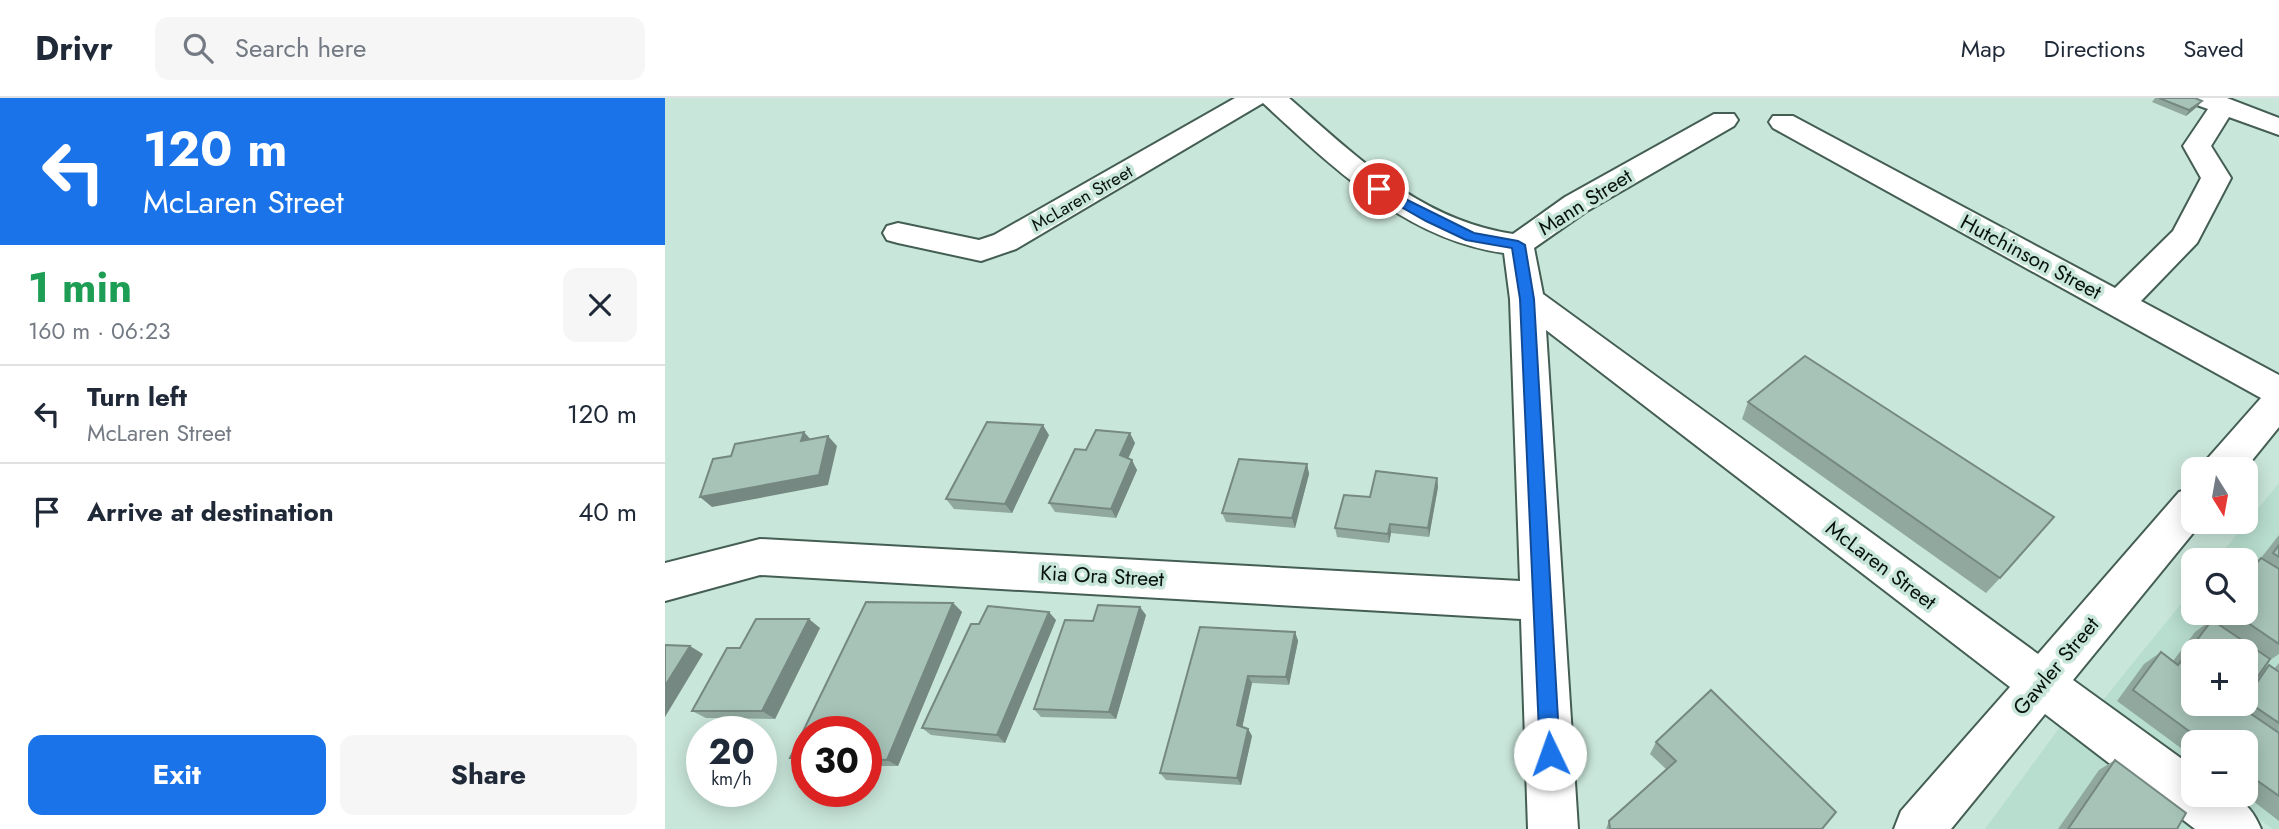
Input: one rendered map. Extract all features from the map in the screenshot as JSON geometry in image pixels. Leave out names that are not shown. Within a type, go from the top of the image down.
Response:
[{"type":"street","name":"McLaren Street","points":[[898,233],[981,251],[1005,242],[1254,98]]},
{"type":"street","points":[[1273,98],[1379,189],[1430,218],[1471,237],[1518,245]]},
{"type":"street","points":[[2119,304],[2186,236],[2216,178],[2197,146],[2213,102],[2279,127]]},
{"type":"street","name":"Mann Street","points":[[1553,829],[1527,299],[1518,245],[1576,204],[1752,116]]},
{"type":"street","name":"Hutchinson Street","points":[[1752,116],[2119,304],[2279,391]]},
{"type":"street","name":"McLaren Street","points":[[1527,299],[2236,829]]},
{"type":"street","points":[[2232,457],[2279,402]]},
{"type":"street","name":"Gawler Street","points":[[1919,829],[2181,518]]},
{"type":"street","name":"Kia Ora Street","points":[[665,582],[760,557],[1542,601]]},
{"type":"shaded area","points":[[2279,483],[2279,829],[2273,829],[2242,807],[2258,807],[2258,730],[2181,730],[2181,763],[2099,705],[2181,604],[2181,625],[2258,625],[2258,548],[2226,548],[2237,534],[2258,534],[2258,509]]},
{"type":"shaded area","points":[[2060,727],[2201,829],[1985,829]]},
{"type":"building","points":[[2159,98],[2195,98],[2202,101],[2189,110]]},
{"type":"building","points":[[1805,356],[2054,517],[2000,578],[1748,402]]},
{"type":"building","points":[[987,422],[1043,425],[1005,504],[946,499]]},
{"type":"building","points":[[1096,430],[1130,433],[1120,455],[1132,460],[1111,509],[1049,503],[1075,449],[1086,450]]},
{"type":"building","points":[[804,432],[801,441],[828,436],[819,475],[700,497],[713,459],[731,456],[735,444]]},
{"type":"building","points":[[1239,459],[1307,464],[1292,518],[1222,513]]},
{"type":"building","points":[[1376,471],[1437,478],[1428,528],[1390,524],[1388,534],[1335,528],[1344,495],[1370,497]]},
{"type":"building","points":[[2279,545],[2279,557],[2273,553]]},
{"type":"building","points":[[2261,558],[2279,569],[2279,644],[2251,625],[2258,625],[2258,562]]},
{"type":"building","points":[[866,602],[953,603],[887,760],[882,760],[882,716],[810,716]]},
{"type":"building","points":[[1098,605],[1140,607],[1109,712],[1034,709],[1065,620],[1093,621]]},
{"type":"building","points":[[988,606],[1049,612],[997,735],[922,728],[971,624],[979,624]]},
{"type":"building","points":[[756,619],[809,619],[762,711],[692,711],[727,648],[740,648]]},
{"type":"building","points":[[2208,625],[2219,625],[2240,639],[2198,639]]},
{"type":"building","points":[[1200,627],[1295,632],[1286,677],[1248,676],[1237,725],[1248,729],[1237,778],[1160,773]]},
{"type":"building","points":[[665,645],[690,646],[665,686]]},
{"type":"building","points":[[2258,651],[2270,659],[2258,676]]},
{"type":"building","points":[[2161,652],[2178,665],[2181,661],[2181,716],[2254,716],[2279,733],[2279,796],[2258,781],[2258,730],[2188,730],[2133,690]]},
{"type":"building","points":[[2269,665],[2279,672],[2279,723],[2258,709],[2258,681]]},
{"type":"building","points":[[1711,690],[1836,812],[1822,829],[1610,829],[1609,821],[1676,761],[1656,742]]},
{"type":"building","points":[[2115,760],[2186,813],[2177,829],[2068,829]]},
{"type":"route","points":[[1379,189],[1430,218],[1471,237],[1518,245],[1527,299],[1550,754]]}]
